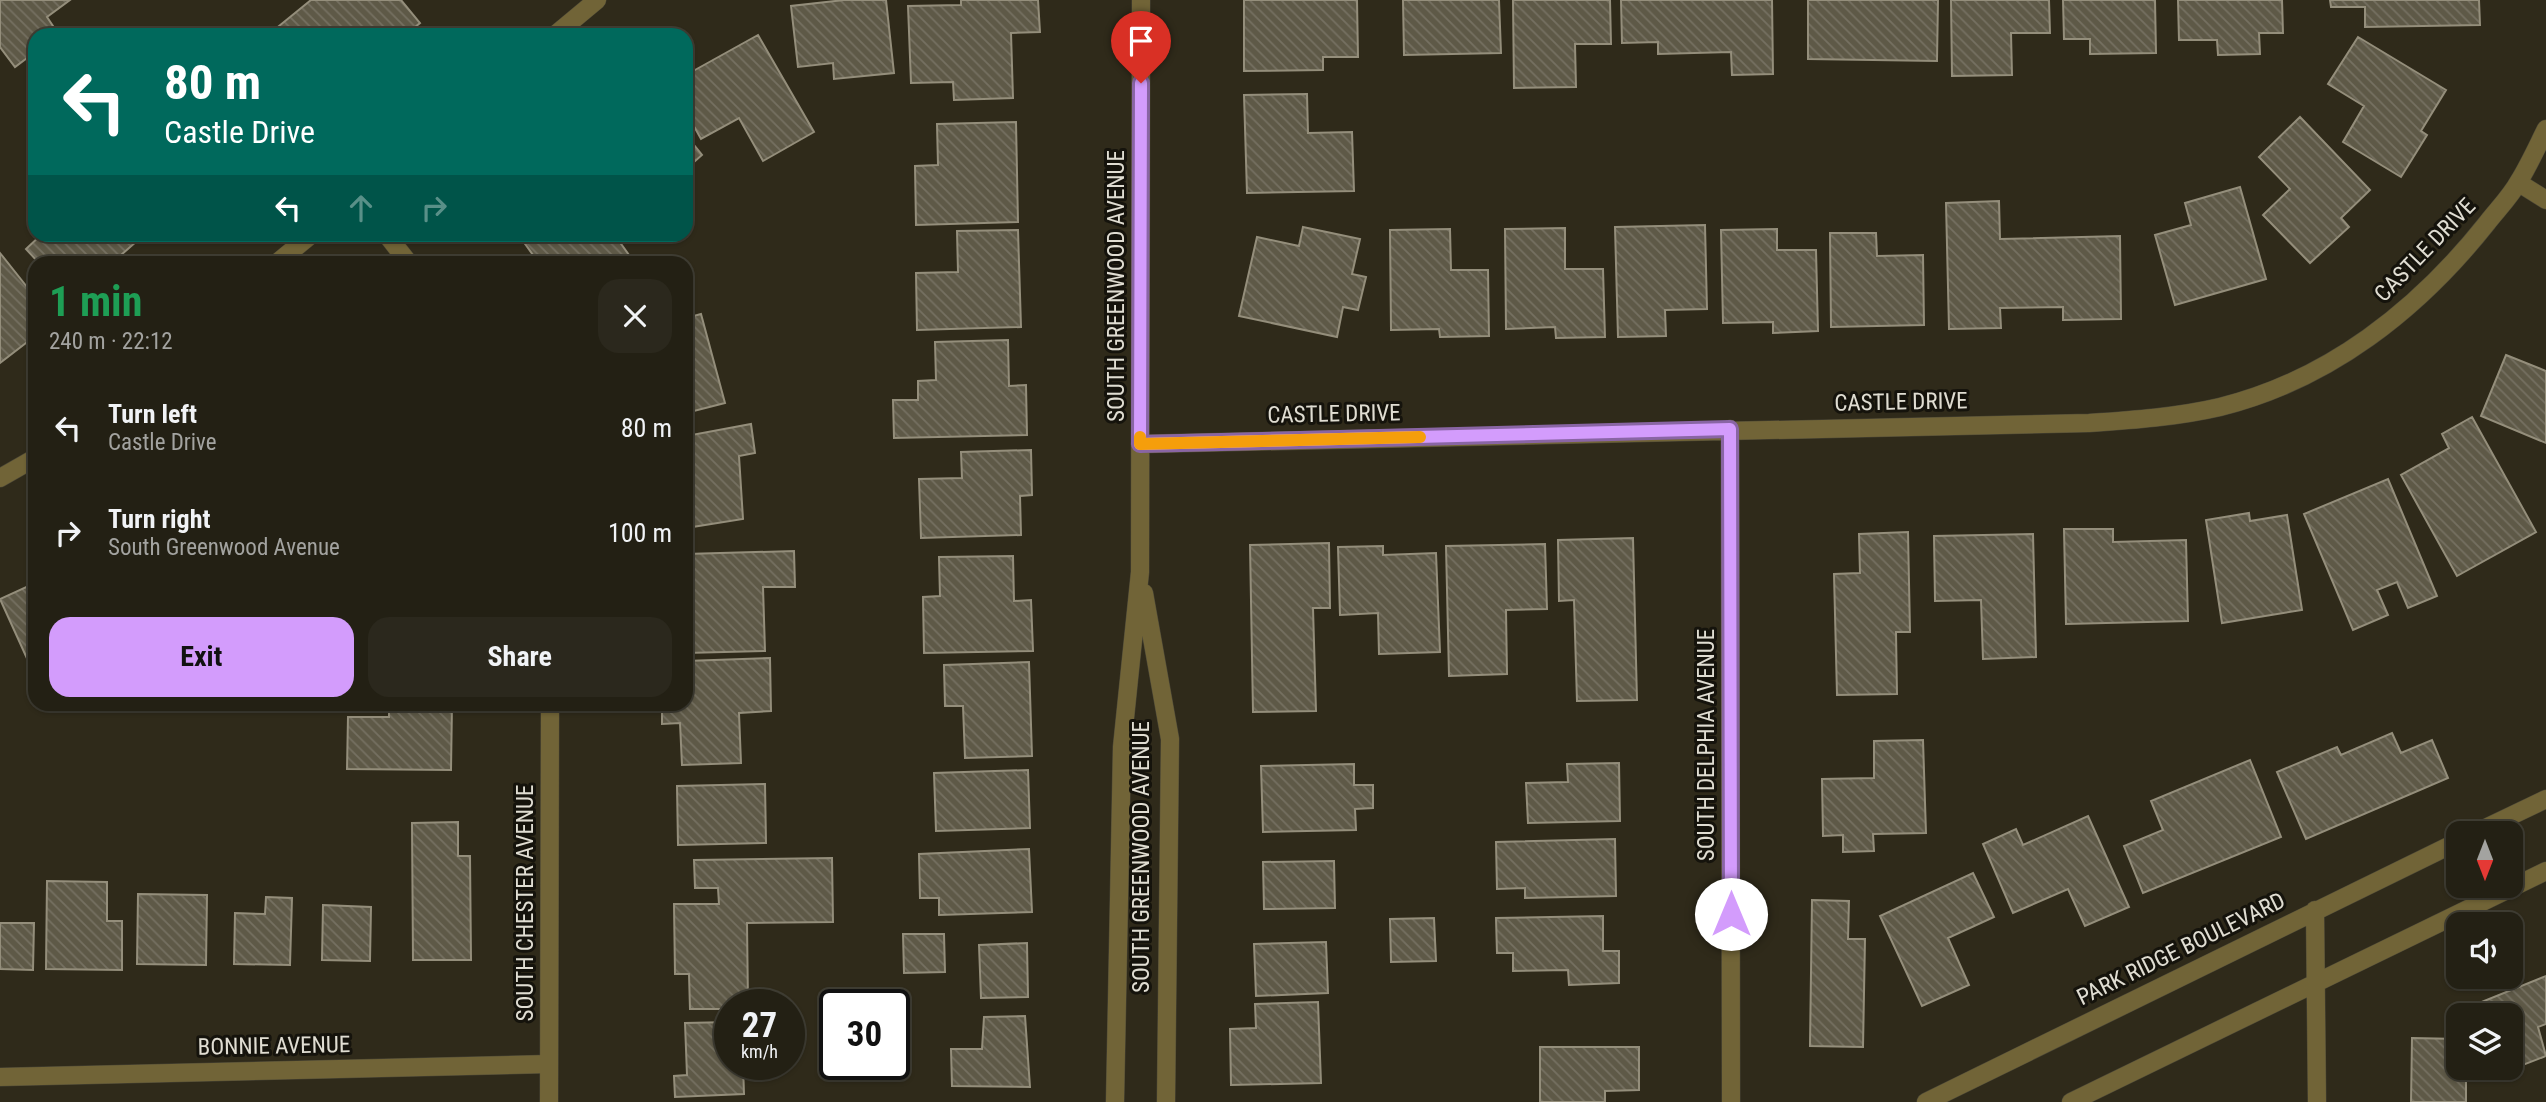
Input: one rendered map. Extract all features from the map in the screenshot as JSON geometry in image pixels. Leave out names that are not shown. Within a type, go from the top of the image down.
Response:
[{"type":"street","points":[[563,28],[597,0]]},
{"type":"street","name":"SOUTH GREENWOOD AVENUE","points":[[1115,1102],[1122,747],[1140,572],[1141,0]]},
{"type":"street","name":"CASTLE DRIVE","points":[[1140,444],[2089,423],[2161,418],[2221,406],[2281,387],[2335,360],[2377,333],[2463,253],[2519,183],[2546,129]]},
{"type":"street","points":[[2519,183],[2546,200]]},
{"type":"street","points":[[285,256],[302,242]]},
{"type":"street","points":[[392,242],[403,256]]},
{"type":"street","name":"SOUTH DELPHIA AVENUE","points":[[1730,429],[1731,1102]]},
{"type":"street","points":[[0,478],[28,462]]},
{"type":"street","name":"SOUTH GREENWOOD AVENUE","points":[[1140,572],[1170,739],[1166,1102]]},
{"type":"street","name":"SOUTH CHESTER AVENUE","points":[[549,1102],[550,711]]},
{"type":"street","points":[[2500,821],[2546,799]]},
{"type":"street","name":"PARK RIDGE BOULEVARD","points":[[1926,1102],[2446,847]]},
{"type":"street","points":[[2071,1102],[2546,870]]},
{"type":"street","points":[[2315,910],[2318,982],[2317,1102]]},
{"type":"street","name":"BONNIE AVENUE","points":[[0,1077],[549,1064]]},
{"type":"building","points":[[0,0],[70,0],[47,17],[54,28],[28,28],[28,57],[15,67],[0,47]]},
{"type":"building","points":[[311,0],[401,0],[420,23],[414,28],[277,28]]},
{"type":"building","points":[[844,0],[886,0],[894,73],[834,79],[833,63],[798,67],[791,6]]},
{"type":"building","points":[[961,0],[1038,0],[1040,32],[1011,33],[1013,98],[954,100],[953,82],[911,83],[908,6],[961,5]]},
{"type":"building","points":[[1244,0],[1357,0],[1358,57],[1323,57],[1323,70],[1244,71]]},
{"type":"building","points":[[1403,0],[1499,0],[1501,53],[1404,55]]},
{"type":"building","points":[[1513,0],[1610,0],[1611,44],[1575,44],[1576,87],[1514,88]]},
{"type":"building","points":[[1621,0],[1772,0],[1773,74],[1732,75],[1731,52],[1658,54],[1658,42],[1622,43]]},
{"type":"building","points":[[1808,0],[1938,0],[1937,61],[1808,59]]},
{"type":"building","points":[[1951,0],[2049,0],[2050,33],[2011,33],[2012,75],[1952,76]]},
{"type":"building","points":[[2063,0],[2155,0],[2156,53],[2090,54],[2090,39],[2064,39]]},
{"type":"building","points":[[2178,0],[2282,0],[2283,33],[2259,33],[2260,54],[2218,55],[2217,40],[2179,40]]},
{"type":"building","points":[[2330,0],[2479,0],[2480,25],[2365,27],[2365,7],[2331,7]]},
{"type":"building","points":[[758,35],[814,132],[763,161],[739,118],[701,139],[693,125],[693,71]]},
{"type":"building","points":[[2358,37],[2446,90],[2421,131],[2427,135],[2401,177],[2343,142],[2364,106],[2328,84]]},
{"type":"building","points":[[1307,94],[1308,133],[1352,132],[1354,191],[1247,193],[1244,95]]},
{"type":"building","points":[[2300,117],[2370,190],[2341,218],[2349,227],[2310,263],[2263,215],[2290,189],[2259,157]]},
{"type":"building","points":[[1016,122],[1018,222],[916,225],[915,166],[938,165],[937,124]]},
{"type":"building","points":[[693,144],[702,155],[693,163]]},
{"type":"building","points":[[2240,187],[2266,279],[2175,305],[2155,235],[2191,225],[2185,203]]},
{"type":"building","points":[[1999,201],[2000,239],[2120,236],[2121,319],[2063,320],[2063,307],[2000,308],[2001,328],[1949,329],[1946,203]]},
{"type":"building","points":[[1705,225],[1707,309],[1665,310],[1666,336],[1618,337],[1615,227]]},
{"type":"building","points":[[1303,227],[1360,239],[1352,274],[1366,277],[1358,310],[1343,307],[1337,337],[1239,316],[1257,237],[1299,246]]},
{"type":"building","points":[[1565,228],[1565,269],[1603,269],[1605,337],[1556,338],[1555,327],[1506,329],[1505,229]]},
{"type":"building","points":[[1450,229],[1451,270],[1488,270],[1489,336],[1440,337],[1439,329],[1391,330],[1390,230]]},
{"type":"building","points":[[1777,229],[1777,250],[1816,250],[1818,331],[1773,333],[1773,322],[1723,323],[1721,230]]},
{"type":"building","points":[[1018,230],[1021,327],[917,330],[916,273],[958,272],[957,231]]},
{"type":"building","points":[[1830,233],[1876,233],[1877,256],[1923,255],[1924,325],[1831,327]]},
{"type":"building","points":[[33,242],[136,242],[120,256],[32,256],[26,249]]},
{"type":"building","points":[[524,242],[620,242],[630,256],[534,256]]},
{"type":"building","points":[[0,253],[28,288],[28,341],[0,363]]},
{"type":"building","points":[[701,314],[725,403],[693,411],[693,316]]},
{"type":"building","points":[[1008,340],[1009,386],[1026,385],[1027,435],[894,438],[893,400],[918,400],[918,381],[936,380],[935,342]]},
{"type":"building","points":[[2506,355],[2546,371],[2546,443],[2481,416]]},
{"type":"building","points":[[2472,417],[2536,532],[2457,576],[2401,475],[2449,448],[2442,434]]},
{"type":"building","points":[[751,424],[755,453],[739,456],[743,519],[693,527],[693,435]]},
{"type":"building","points":[[1031,450],[1032,495],[1020,496],[1021,535],[921,538],[919,479],[962,478],[961,452]]},
{"type":"building","points":[[2388,479],[2437,596],[2408,608],[2397,582],[2377,590],[2388,615],[2353,630],[2304,514]]},
{"type":"building","points":[[2249,513],[2250,521],[2287,515],[2302,610],[2222,623],[2206,520]]},
{"type":"building","points":[[2064,529],[2113,529],[2113,542],[2186,540],[2188,621],[2066,624]]},
{"type":"building","points":[[1908,532],[1910,632],[1896,632],[1897,694],[1837,695],[1834,574],[1860,573],[1859,534]]},
{"type":"building","points":[[2033,534],[2036,657],[1983,659],[1981,600],[1935,601],[1934,536]]},
{"type":"building","points":[[1633,538],[1637,700],[1577,701],[1574,600],[1559,601],[1558,540]]},
{"type":"building","points":[[1329,543],[1330,608],[1313,608],[1316,711],[1253,712],[1250,545]]},
{"type":"building","points":[[1545,544],[1547,609],[1506,610],[1507,674],[1449,676],[1446,546]]},
{"type":"building","points":[[1383,546],[1383,555],[1436,553],[1440,652],[1379,654],[1378,613],[1340,615],[1338,547]]},
{"type":"building","points":[[794,551],[795,587],[763,587],[765,651],[693,653],[693,554]]},
{"type":"building","points":[[1013,556],[1014,601],[1031,600],[1033,651],[924,653],[923,597],[940,596],[939,557]]},
{"type":"building","points":[[28,586],[28,661],[0,599]]},
{"type":"building","points":[[770,658],[771,711],[739,713],[741,763],[682,765],[680,723],[662,724],[662,711],[693,711],[693,661]]},
{"type":"building","points":[[1029,662],[1032,756],[965,758],[963,706],[945,706],[944,665]]},
{"type":"building","points":[[389,711],[452,711],[451,770],[347,769],[348,717],[389,717]]},
{"type":"building","points":[[2392,733],[2401,753],[2432,740],[2448,778],[2306,839],[2277,772],[2337,747],[2341,755]]},
{"type":"building","points":[[1923,740],[1926,833],[1873,834],[1874,851],[1843,852],[1843,835],[1823,836],[1822,779],[1874,778],[1874,741]]},
{"type":"building","points":[[2250,760],[2281,837],[2143,893],[2124,846],[2163,830],[2151,801]]},
{"type":"building","points":[[1619,763],[1620,821],[1528,823],[1526,783],[1568,782],[1567,764]]},
{"type":"building","points":[[1354,764],[1354,785],[1373,785],[1373,808],[1355,809],[1356,830],[1263,832],[1261,766]]},
{"type":"building","points":[[1028,770],[1030,828],[936,831],[934,773]]},
{"type":"building","points":[[765,784],[766,843],[678,845],[677,786]]},
{"type":"building","points":[[2088,816],[2129,907],[2085,926],[2068,889],[2013,913],[1983,844],[2016,829],[2023,845]]},
{"type":"building","points":[[458,822],[458,856],[470,856],[471,960],[413,960],[412,823]]},
{"type":"building","points":[[1615,839],[1616,896],[1525,898],[1525,888],[1497,889],[1496,842]]},
{"type":"building","points":[[1029,849],[1032,912],[939,915],[939,898],[920,898],[919,854]]},
{"type":"building","points":[[832,858],[833,922],[747,923],[748,989],[714,989],[714,1009],[690,1009],[689,974],[675,974],[674,904],[719,904],[718,888],[695,888],[694,860]]},
{"type":"building","points":[[1334,861],[1335,908],[1264,909],[1263,862]]},
{"type":"building","points":[[1973,873],[1994,917],[1948,938],[1969,985],[1922,1006],[1880,916]]},
{"type":"building","points":[[47,881],[107,882],[107,921],[122,921],[122,970],[46,969]]},
{"type":"building","points":[[138,894],[207,895],[206,965],[137,964]]},
{"type":"building","points":[[266,897],[292,898],[290,965],[234,964],[235,913],[265,914]]},
{"type":"building","points":[[1812,900],[1849,901],[1848,939],[1865,939],[1863,1047],[1810,1046]]},
{"type":"building","points":[[323,905],[371,907],[370,961],[322,960]]},
{"type":"building","points":[[1603,916],[1603,951],[1619,951],[1619,983],[1569,985],[1568,970],[1513,971],[1513,953],[1497,953],[1496,918]]},
{"type":"building","points":[[1434,918],[1436,961],[1391,962],[1390,919]]},
{"type":"building","points":[[0,923],[34,923],[33,970],[0,969]]},
{"type":"building","points":[[903,934],[944,934],[945,972],[904,973]]},
{"type":"building","points":[[1326,942],[1328,993],[1256,996],[1254,944]]},
{"type":"building","points":[[1027,943],[1028,997],[981,998],[979,945]]},
{"type":"building","points":[[2546,976],[2546,1024],[2538,1027],[2546,1056],[2523,1065],[2523,1003],[2479,1003],[2514,989],[2523,989],[2523,985]]},
{"type":"building","points":[[1318,1002],[1321,1083],[1231,1085],[1230,1029],[1256,1028],[1255,1004]]},
{"type":"building","points":[[1025,1016],[1030,1087],[952,1086],[951,1049],[982,1049],[984,1017]]},
{"type":"building","points":[[714,1022],[714,1080],[744,1080],[744,1094],[675,1097],[674,1076],[687,1075],[685,1023]]},
{"type":"building","points":[[2412,1038],[2446,1039],[2446,1080],[2466,1080],[2466,1102],[2411,1102]]},
{"type":"building","points":[[1540,1047],[1639,1047],[1639,1090],[1605,1091],[1605,1102],[1540,1102]]},
{"type":"slow traffic","points":[[1140,437],[1140,444],[1420,437]]},
{"type":"route","points":[[1141,83],[1140,444],[1730,429],[1731,914]]}]
